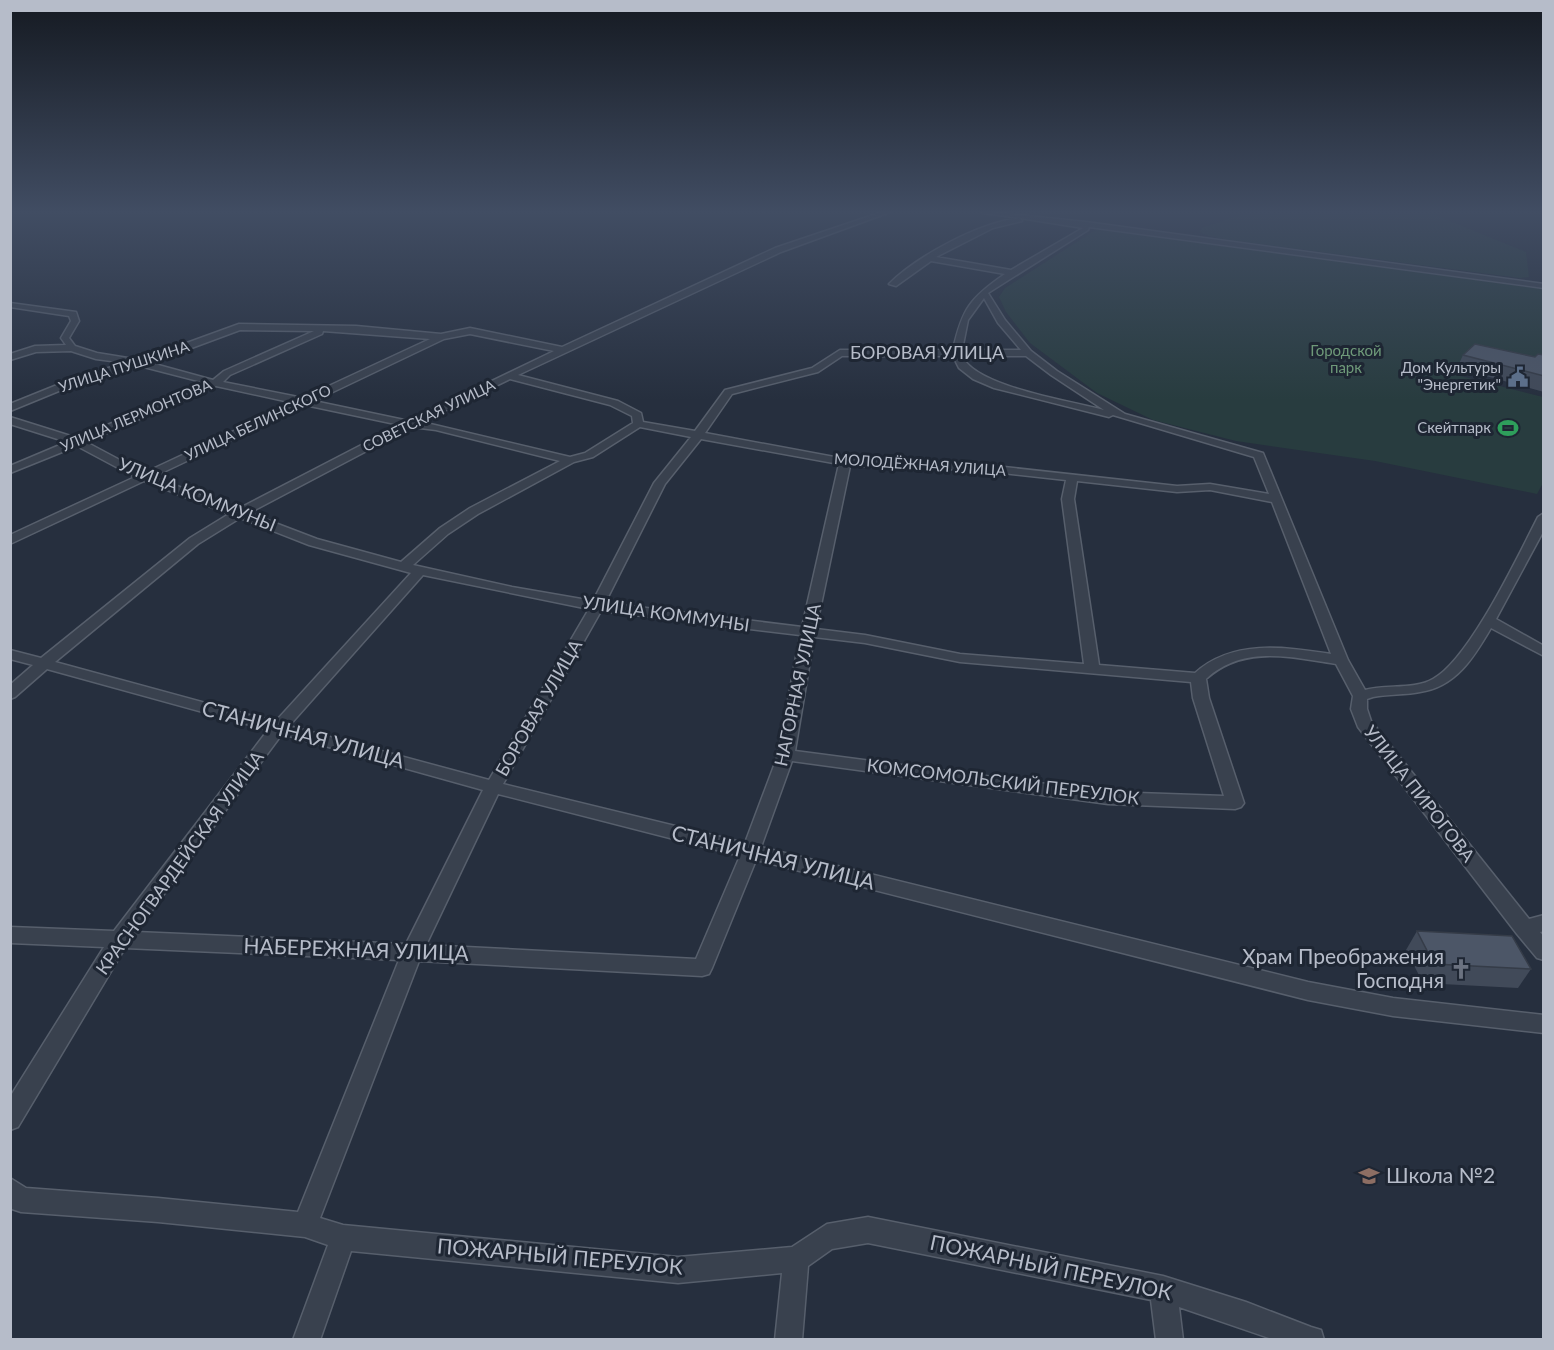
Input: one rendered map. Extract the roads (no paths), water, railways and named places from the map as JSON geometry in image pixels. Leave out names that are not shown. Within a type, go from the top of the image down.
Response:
[{"type":"street","name":"СОВЕТСКАЯ УЛИЦА","points":[[10,694],[42,664],[194,541],[238,514],[410,424],[726,274]]},
{"type":"street","points":[[893,284],[906,274]]},
{"type":"street","points":[[1011,274],[984,292],[964,320],[957,354],[962,366],[976,378],[997,386],[1121,416]]},
{"type":"street","points":[[1451,274],[1544,286]]},
{"type":"street","points":[[984,292],[1002,321],[1028,353],[1054,374],[1121,416]]},
{"type":"street","points":[[10,305],[74,314],[75,321],[65,338],[72,348]]},
{"type":"street","name":"УЛИЦА ПУШКИНА","points":[[10,408],[85,377],[162,357],[238,327],[326,329]]},
{"type":"street","points":[[326,329],[356,328],[441,337],[470,331],[563,350]]},
{"type":"street","name":"УЛИЦА ЛЕРМОНТОВА","points":[[10,470],[215,383],[227,373],[326,329]]},
{"type":"street","name":"УЛИЦА БЕЛИНСКОГО","points":[[10,540],[441,337]]},
{"type":"street","points":[[10,357],[35,349],[72,348],[96,356],[138,362],[301,403],[436,427],[570,460]]},
{"type":"street","name":"БОРОВАЯ УЛИЦА","points":[[304,1225],[412,952],[493,787],[597,606],[660,483],[728,392],[815,370],[840,353],[1028,353]]},
{"type":"street","points":[[85,377],[99,364],[96,356]]},
{"type":"street","points":[[404,567],[444,531],[474,511],[570,460],[589,455],[638,424],[637,415],[614,403],[509,376]]},
{"type":"street","name":"УЛИЦА ПИРОГОВА","points":[[1121,416],[1259,455],[1341,660],[1361,696],[1358,710],[1364,723],[1544,952]]},
{"type":"street","name":"УЛИЦА КОММУНЫ","points":[[10,420],[76,441],[143,477],[313,542],[420,571],[512,591],[597,606],[865,639],[960,658],[1198,678]]},
{"type":"street","name":"МОЛОДЁЖНАЯ УЛИЦА","points":[[638,424],[845,462],[976,467],[1177,489],[1210,487],[1275,499]]},
{"type":"street","name":"НАГОРНАЯ УЛИЦА","points":[[702,968],[750,853],[786,755],[808,633],[845,462]]},
{"type":"street","points":[[1072,478],[1068,499],[1092,670]]},
{"type":"street","points":[[1361,696],[1371,692],[1422,687],[1448,678],[1489,621],[1537,546],[1544,517]]},
{"type":"street","name":"КРАСНОГВАРДЕЙСКАЯ УЛИЦА","points":[[10,1119],[119,940],[279,728],[420,571]]},
{"type":"street","points":[[1489,621],[1544,652]]},
{"type":"street","points":[[1198,678],[1222,659],[1261,652],[1300,654],[1341,660]]},
{"type":"street","name":"СТАНИЧНАЯ УЛИЦА","points":[[10,654],[493,787],[1308,991],[1393,1007],[1544,1024]]},
{"type":"street","name":"КОМСОМОЛЬСКИЙ ПЕРЕУЛОК","points":[[786,755],[1108,798],[1235,802],[1201,699],[1198,678]]},
{"type":"street","points":[[1524,928],[1544,923]]},
{"type":"street","name":"НАБЕРЕЖНАЯ УЛИЦА","points":[[10,935],[412,952],[702,968]]},
{"type":"street","name":"ПОЖАРНЫЙ ПЕРЕУЛОК","points":[[10,1190],[21,1200],[158,1210],[304,1225],[343,1238],[678,1269],[796,1259],[827,1237],[868,1230],[1162,1290],[1246,1315],[1311,1340]]},
{"type":"street","points":[[306,1340],[343,1238]]},
{"type":"street","points":[[788,1340],[796,1259]]},
{"type":"street","points":[[1162,1290],[1170,1340]]},
{"type":"place","name":"Дом Культуры \"Энергетик\"","points":[[1518,377]]},
{"type":"place","name":"Скейтпарк","points":[[1508,428]]},
{"type":"place","name":"Храм Преображения Господня","points":[[1461,969]]},
{"type":"place","name":"Школа №2","points":[[1369,1176]]},
{"type":"park label","name":"Городской парк","points":[[1346,360]]}]
